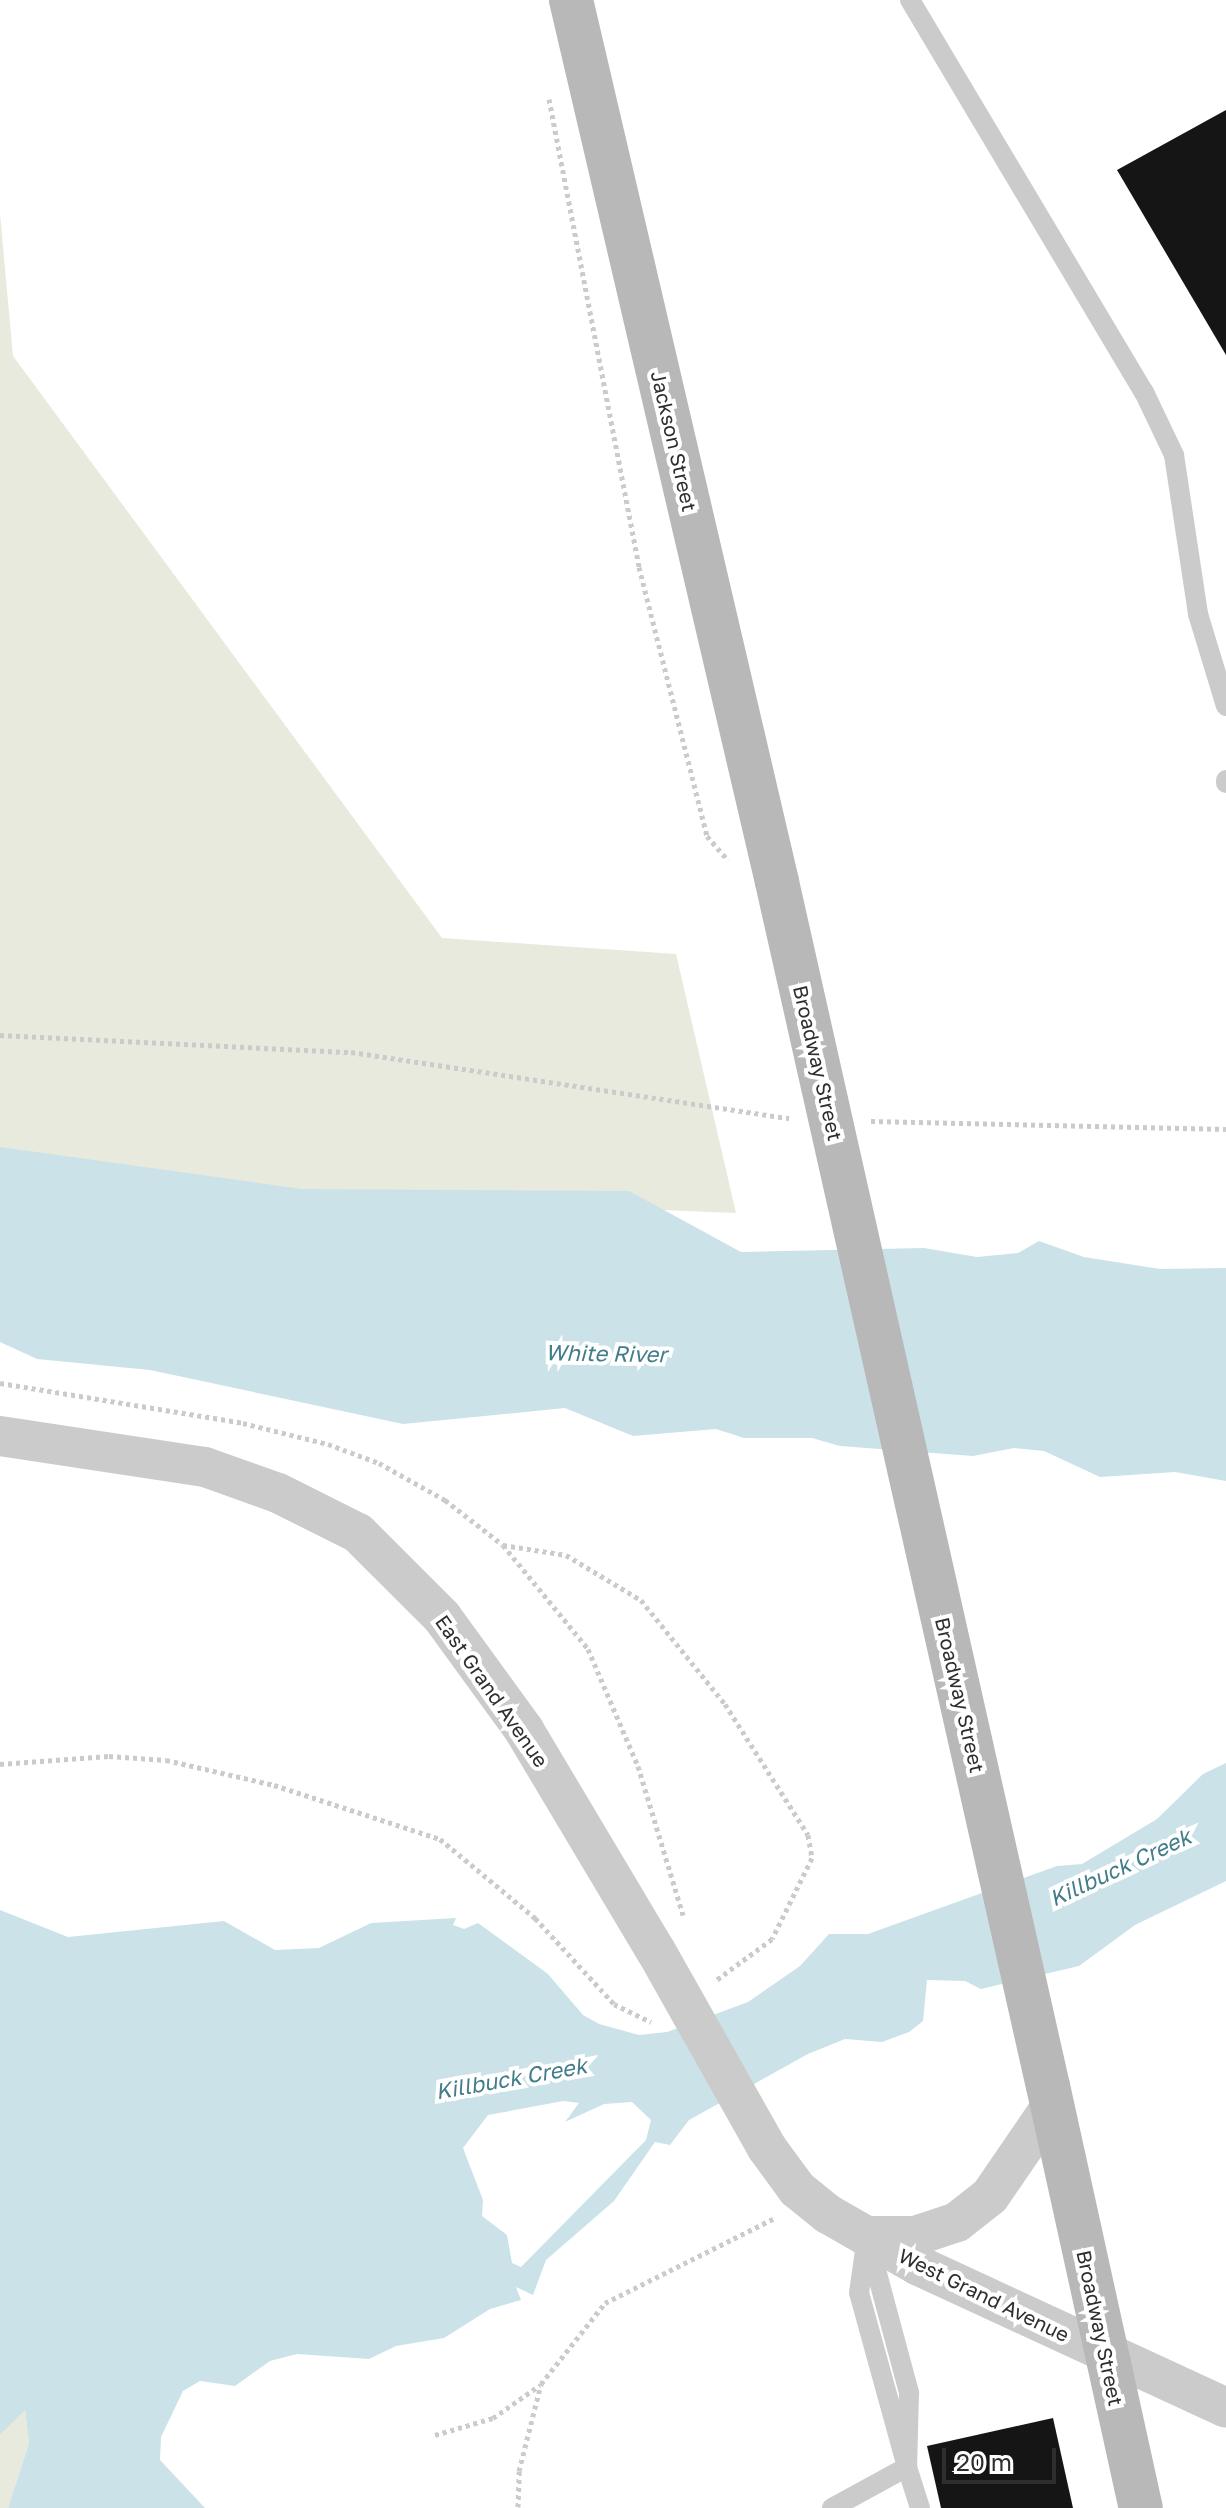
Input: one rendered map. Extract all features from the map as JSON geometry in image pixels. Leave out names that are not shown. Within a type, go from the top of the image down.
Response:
[{"type":"main road","name":"Jackson Street","points":[[571,0],[777,882]]},
{"type":"main road","name":"Broadway Street","points":[[777,882],[1141,2508]]},
{"type":"street","name":"East Grand Avenue","points":[[0,1436],[205,1467],[278,1493],[358,1533],[442,1617],[515,1718],[656,1951],[767,2148]]},
{"type":"street","points":[[867,2236],[915,2236],[957,2222],[990,2196],[1050,2095]]},
{"type":"street","name":"West Grand Avenue","points":[[767,2148],[808,2197],[867,2236],[1105,2354],[1226,2408]]},
{"type":"lane","points":[[910,0],[1144,392],[1174,455],[1198,614],[1226,706]]},
{"type":"lane","points":[[867,2236],[859,2293],[920,2508]]},
{"type":"lane","points":[[832,2508],[907,2467]]},
{"type":"path","points":[[547,90],[639,567],[707,836],[732,873]]},
{"type":"path","points":[[0,1035],[351,1052],[710,1111],[803,1119]]},
{"type":"path","points":[[864,1121],[1226,1129]]},
{"type":"path","points":[[435,2435],[493,2418],[541,2384],[605,2303],[734,2243],[808,2197]]},
{"type":"path","points":[[518,2507],[519,2471],[541,2384]]},
{"type":"shaded area","points":[[0,214],[13,356],[442,938],[676,954],[736,1213],[0,1183]]},
{"type":"shaded area","points":[[25,2409],[29,2443],[8,2508],[0,2508],[0,2435]]},
{"type":"water","name":"White River","points":[[0,1147],[302,1189],[629,1191],[741,1252],[924,1248],[977,1257],[1018,1253],[1039,1241],[1084,1257],[1160,1269],[1226,1268],[1226,1481],[1175,1472],[1100,1477],[1044,1451],[1014,1448],[973,1456],[840,1446],[812,1438],[744,1438],[716,1429],[633,1436],[565,1408],[403,1424],[150,1370],[37,1359],[0,1342]]},
{"type":"water","name":"Killbuck Creek","points":[[1226,1763],[1226,1881],[1135,1925],[1079,1966],[981,1989],[965,1981],[927,1980],[923,2021],[909,2032],[882,2042],[845,2039],[808,2054],[689,2120],[670,2145],[655,2142],[614,2201],[546,2260],[533,2295],[516,2287],[521,2300],[490,2309],[444,2338],[396,2346],[369,2359],[297,2354],[270,2361],[235,2386],[200,2381],[183,2391],[161,2437],[160,2460],[205,2508],[8,2508],[29,2443],[25,2410],[0,2435],[0,1910],[68,1937],[224,1921],[275,1950],[319,1948],[371,1923],[456,1918],[453,1925],[464,1929],[478,1923],[548,1974],[583,2015],[599,2024],[639,2035],[667,2032],[748,2002],[800,1966],[829,1934],[868,1934],[1057,1866],[1082,1864],[1157,1819],[1203,1774]],"holes":[[[563,2101],[579,2103],[565,2122],[604,2104],[632,2102],[651,2120],[646,2140],[521,2267],[512,2263],[507,2235],[482,2216],[483,2200],[463,2148],[488,2115]]]},
{"type":"building","points":[[1226,110],[1226,355],[1117,170]]},
{"type":"building","points":[[1053,2418],[1073,2508],[941,2508],[927,2446]]}]
